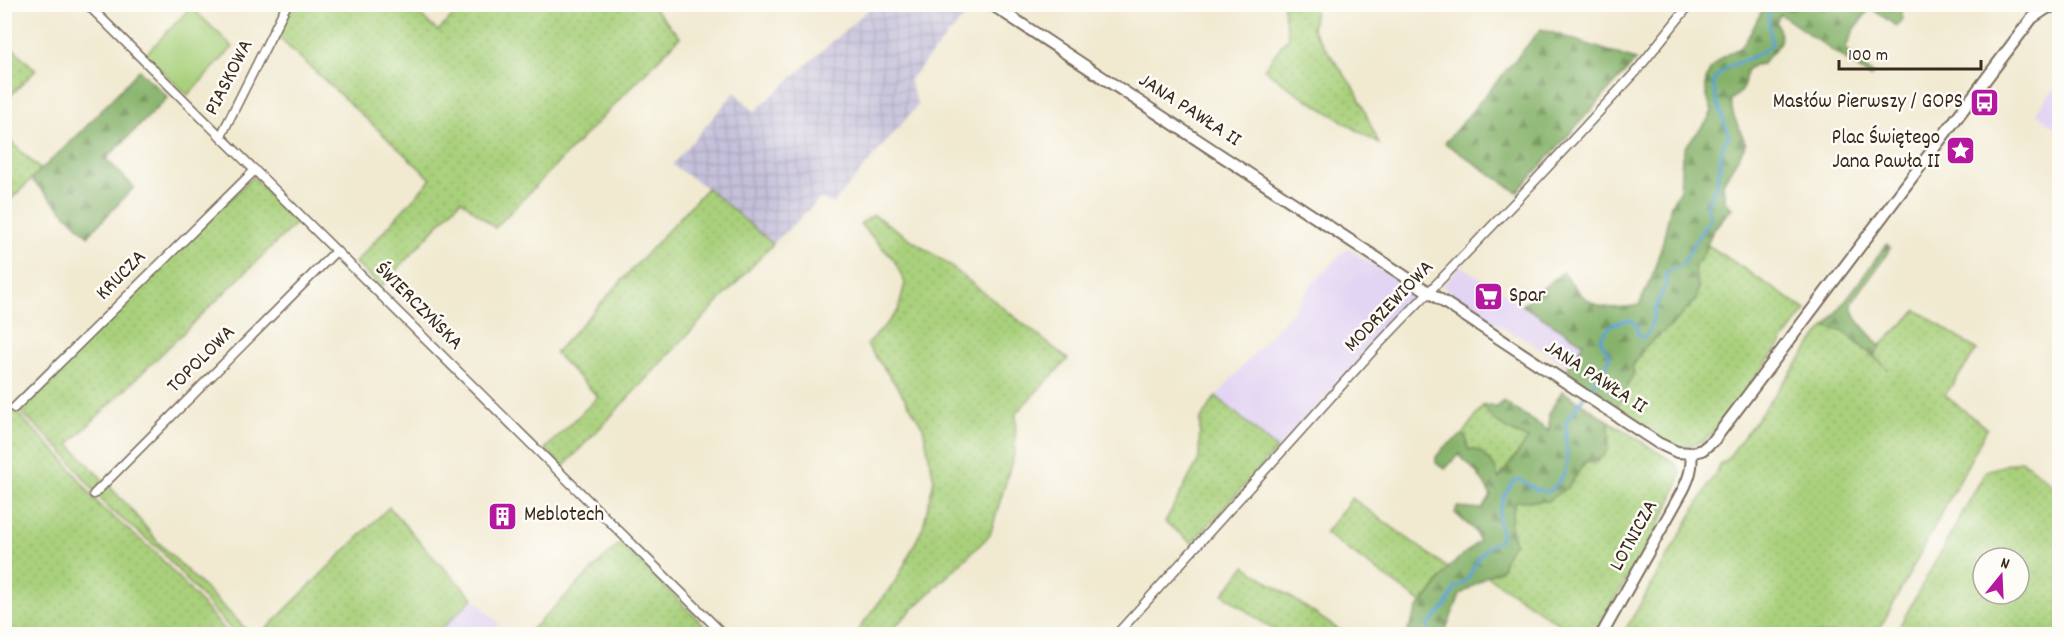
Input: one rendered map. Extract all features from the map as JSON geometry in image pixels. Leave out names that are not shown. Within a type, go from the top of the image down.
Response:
[{"type":"main road","name":"JANA PAWŁA II","points":[[991,4],[1601,406],[1669,449],[1691,453]]},
{"type":"main road","points":[[1691,453],[1702,450],[1714,440],[2028,23],[2041,11],[2055,5]]},
{"type":"main road","name":"LOTNICZA","points":[[1602,634],[1690,476],[1691,453]]},
{"type":"street","name":"ŚWIERCZYŃSKA","points":[[87,4],[723,634]]},
{"type":"street","name":"PIASKOWA","points":[[221,136],[287,4]]},
{"type":"street","name":"MODRZEWIOWA","points":[[1117,634],[1376,346],[1634,74],[1690,4]]},
{"type":"street","name":"KRUCZA","points":[[14,408],[255,170]]},
{"type":"street","name":"TOPOLOWA","points":[[94,494],[336,251]]},
{"type":"shaded area","points":[[873,5],[975,5],[909,80],[918,105],[833,204],[821,198],[773,244],[707,188],[672,165],[735,92],[754,112]]},
{"type":"shaded area","points":[[2059,83],[2059,131],[2036,112]]},
{"type":"shaded area","points":[[1347,248],[1421,295],[1277,449],[1216,396],[1301,301],[1311,285]]},
{"type":"shaded area","points":[[1460,265],[1583,344],[1568,367],[1458,299],[1443,286]]},
{"type":"shaded area","points":[[473,598],[500,624],[487,634],[436,634]]},
{"type":"green space","points":[[650,4],[680,37],[495,228],[461,200],[381,287],[355,263],[431,179],[277,36],[293,5],[408,5],[438,31],[464,5]]},
{"type":"green space","points":[[1897,4],[1901,8],[1903,19],[1897,26],[1870,8],[1854,30],[1845,49],[1873,74],[1870,77],[1780,14],[1776,22],[1781,36],[1778,45],[1763,64],[1754,65],[1746,71],[1742,88],[1730,100],[1734,117],[1746,144],[1723,183],[1725,202],[1732,208],[1713,231],[1703,254],[1694,266],[1698,287],[1697,299],[1677,320],[1645,347],[1632,367],[1634,372],[1617,408],[1566,371],[1583,343],[1522,305],[1563,272],[1579,292],[1595,304],[1613,308],[1639,305],[1652,277],[1671,205],[1680,189],[1685,147],[1707,121],[1712,111],[1706,94],[1706,79],[1718,61],[1741,47],[1746,41],[1765,5]]},
{"type":"green space","points":[[1283,5],[1313,5],[1315,11],[1312,29],[1356,91],[1379,144],[1294,91],[1264,69],[1288,37]]},
{"type":"green space","points":[[191,7],[233,47],[188,95],[145,55]]},
{"type":"green space","points":[[1541,29],[1636,60],[1517,192],[1445,143]]},
{"type":"green space","points":[[5,43],[36,70],[5,101]]},
{"type":"green space","points":[[139,70],[168,97],[106,159],[134,187],[88,236],[31,179],[82,131]]},
{"type":"green space","points":[[4,135],[41,170],[5,205],[4,205]]},
{"type":"green space","points":[[253,177],[298,221],[69,444],[128,506],[158,542],[251,634],[235,634],[159,549],[107,507],[65,454],[15,406]]},
{"type":"green space","points":[[707,188],[773,244],[563,467],[545,449],[598,397],[555,353]]},
{"type":"green space","points":[[874,215],[945,262],[1068,359],[1016,413],[1015,451],[990,535],[887,634],[855,634],[897,579],[923,527],[934,480],[923,427],[867,345],[898,311],[905,283],[894,260],[860,224]]},
{"type":"green space","points":[[1887,244],[1890,248],[1886,255],[1852,304],[1859,323],[1880,346],[1874,356],[1842,331],[1826,327]]},
{"type":"green space","points":[[1708,245],[1806,310],[1713,434],[1690,446],[1677,447],[1662,440],[1617,408],[1634,372],[1632,367],[1645,347],[1677,320],[1697,299],[1698,287],[1694,266]]},
{"type":"green space","points":[[1917,310],[1977,350],[1945,395],[1987,429],[1877,634],[1623,634],[1722,462],[1725,462],[1819,334],[1829,324],[1840,329],[1889,370],[1874,356],[1880,346]]},
{"type":"green space","points":[[1562,391],[1609,421],[1609,443],[1604,455],[1600,459],[1585,462],[1569,486],[1548,501],[1516,501],[1511,522],[1515,543],[1508,551],[1501,570],[1487,576],[1460,595],[1444,634],[1406,634],[1417,609],[1448,568],[1479,541],[1475,531],[1455,513],[1457,507],[1482,509],[1491,496],[1477,473],[1458,455],[1445,469],[1436,463],[1436,457],[1444,447],[1462,435],[1466,437],[1468,449],[1479,451],[1494,466],[1499,479],[1528,439],[1491,418],[1483,406],[1492,405],[1496,408],[1503,401],[1549,431],[1549,413]]},
{"type":"green space","points":[[1216,396],[1277,449],[1192,543],[1165,522],[1199,459],[1200,421]]},
{"type":"green space","points":[[4,400],[63,459],[101,507],[156,553],[229,634],[5,634]]},
{"type":"green space","points":[[1483,406],[1497,422],[1528,439],[1498,480],[1473,451],[1468,449],[1462,435]]},
{"type":"green space","points":[[1609,421],[1669,459],[1680,473],[1669,504],[1657,527],[1593,634],[1574,634],[1487,576],[1501,570],[1508,551],[1515,543],[1511,522],[1516,501],[1569,486],[1585,462],[1596,463],[1609,443]]},
{"type":"green space","points":[[2022,460],[2059,490],[2059,634],[1895,634],[1986,471]]},
{"type":"green space","points":[[1352,498],[1448,568],[1422,603],[1325,533]]},
{"type":"green space","points":[[389,507],[473,598],[436,634],[261,634]]},
{"type":"green space","points":[[620,543],[713,634],[527,634]]},
{"type":"green space","points":[[1245,566],[1345,634],[1279,634],[1223,594]]},
{"type":"waterway","points":[[1428,634],[1428,625],[1445,607],[1456,587],[1469,577],[1479,557],[1490,545],[1499,541],[1502,535],[1499,521],[1500,507],[1514,481],[1521,480],[1537,490],[1548,492],[1563,475],[1567,458],[1567,420],[1610,357],[1600,339],[1612,325],[1630,320],[1637,326],[1638,335],[1643,338],[1649,332],[1657,304],[1666,284],[1665,276],[1669,271],[1682,265],[1703,228],[1708,226],[1710,217],[1707,204],[1717,183],[1723,144],[1729,136],[1713,83],[1725,69],[1756,55],[1772,44],[1768,16],[1773,4]]},
{"type":"place","name":"Masłów Pierwszy / GOPS","points":[[1984,103]]},
{"type":"place","name":"Plac Świętego Jana Pawła II","points":[[1961,151]]},
{"type":"place","name":"Spar","points":[[1488,297]]},
{"type":"place","name":"Meblotech","points":[[503,516]]}]
